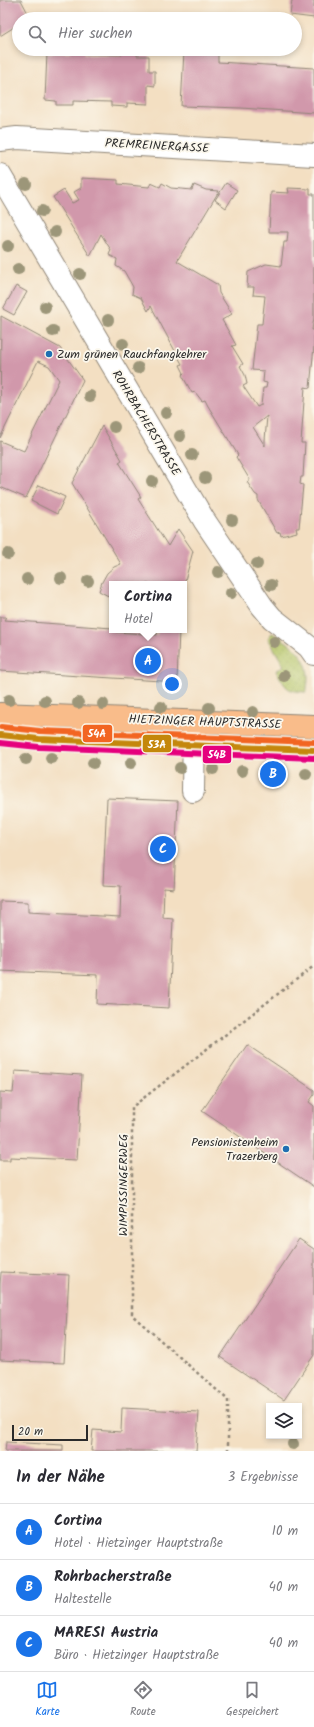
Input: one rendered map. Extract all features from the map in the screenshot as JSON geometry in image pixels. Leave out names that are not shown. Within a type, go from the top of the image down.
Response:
[{"type":"main road","name":"HIETZINGER HAUPTSTRASSE","points":[[0,714],[314,726]]},
{"type":"street","name":"PREMREINERGASSE","points":[[0,140],[17,138],[314,154]]},
{"type":"street","name":"ROHRBACHERSTRASSE","points":[[0,175],[204,520],[267,612],[282,626],[312,647]]},
{"type":"street","points":[[39,716],[39,740]]},
{"type":"street","points":[[193,791],[194,722]]},
{"type":"street","name":"HIETZINGER HAUPTSTRASSE","points":[[0,735],[39,740],[314,750]]},
{"type":"path","name":"WIMPISSINGERWEG","points":[[228,1451],[228,1400],[132,1315],[132,1107],[314,966]]},
{"type":"green space","points":[[272,633],[289,644],[301,656],[308,672],[306,692],[294,691],[287,688],[276,671],[284,666],[268,638]]},
{"type":"building","points":[[0,0],[21,0],[27,12],[12,12],[12,28],[0,36]]},
{"type":"building","points":[[292,0],[314,0],[314,18],[302,16],[302,12],[290,12]]},
{"type":"building","points":[[47,56],[149,56],[149,71],[155,71],[155,86],[148,85],[148,104],[127,103],[127,107],[111,106],[111,102],[73,101],[73,105],[56,105],[56,101],[45,100]]},
{"type":"building","points":[[184,56],[218,56],[218,62],[314,68],[314,113],[181,106]]},
{"type":"building","points":[[81,178],[118,180],[118,184],[149,187],[151,183],[160,187],[162,183],[171,188],[192,190],[194,185],[206,190],[219,191],[177,261],[218,285],[219,293],[232,314],[222,320],[236,345],[232,346],[243,364],[240,366],[245,375],[247,384],[243,386],[257,407],[261,405],[263,388],[266,388],[267,383],[263,382],[264,371],[252,370],[257,324],[262,324],[265,296],[253,295],[254,287],[247,287],[248,272],[266,264],[281,266],[284,242],[287,242],[288,232],[269,232],[271,192],[289,193],[288,188],[310,189],[310,194],[314,194],[314,318],[312,330],[314,330],[314,346],[310,388],[305,387],[301,443],[305,443],[303,477],[301,477],[300,484],[303,485],[299,528],[296,528],[297,532],[281,536],[280,532],[277,533],[258,500],[258,496],[247,482],[250,480],[236,457],[238,455],[205,400],[202,401],[195,392],[192,393],[182,375],[184,373],[180,365],[182,364],[151,306],[148,311],[141,298],[132,294],[133,287],[124,271],[116,266],[117,259],[109,255],[111,250],[101,234],[90,256],[53,197],[64,190],[72,203],[79,200],[74,192],[81,188]],"holes":[[[267,416],[265,446],[253,427]]]},
{"type":"building","points":[[226,183],[237,190],[226,208],[215,200]]},
{"type":"building","points":[[16,286],[27,292],[14,315],[3,309]]},
{"type":"building","points":[[1,316],[60,348],[83,380],[26,498],[0,487],[0,441],[24,451],[59,380],[49,366],[38,361],[0,438]]},
{"type":"building","points":[[102,426],[122,460],[119,462],[141,497],[138,499],[168,546],[178,529],[193,551],[185,581],[109,581],[109,596],[99,591],[107,573],[114,567],[121,564],[72,483]]},
{"type":"building","points":[[39,485],[65,497],[57,514],[31,501]]},
{"type":"building","points":[[0,617],[6,617],[4,620],[109,628],[109,633],[157,635],[157,633],[179,633],[177,682],[0,671]]},
{"type":"building","points":[[107,798],[178,801],[174,889],[164,888],[163,918],[173,919],[169,1008],[97,1004],[98,975],[0,971],[0,901],[28,902],[28,912],[120,917],[121,886],[103,885]]},
{"type":"building","name":"Pensionistenheim Trazerberg","points":[[247,1045],[314,1090],[314,1095],[309,1102],[314,1106],[314,1187],[202,1111]]},
{"type":"building","points":[[15,1071],[82,1075],[77,1160],[10,1157],[10,1160],[0,1160],[0,1092],[13,1093]]},
{"type":"building","points":[[299,1239],[314,1249],[314,1355],[284,1400],[220,1357]]},
{"type":"building","points":[[1,1272],[69,1275],[64,1363],[0,1360]]},
{"type":"building","points":[[122,1408],[199,1412],[196,1451],[91,1451],[93,1430],[121,1432]]},
{"type":"building","points":[[6,1442],[63,1445],[63,1451],[5,1451]]},
{"type":"transit line","name":"54A","points":[[1,727],[40,731],[314,742]]},
{"type":"transit line","name":"53A","points":[[0,735],[39,739],[314,750]]},
{"type":"transit line","name":"54B","points":[[0,743],[39,747],[314,758]]},
{"type":"place","name":"Zum grünen Rauchfangkehrer","points":[[49,354]]},
{"type":"place","name":"Cortina","points":[[148,661]]},
{"type":"place","name":"Rohrbacherstraße","points":[[273,774]]},
{"type":"place","name":"MARESI Austria","points":[[163,849]]},
{"type":"place","name":"Pensionistenheim Trazerberg","points":[[286,1149]]}]
